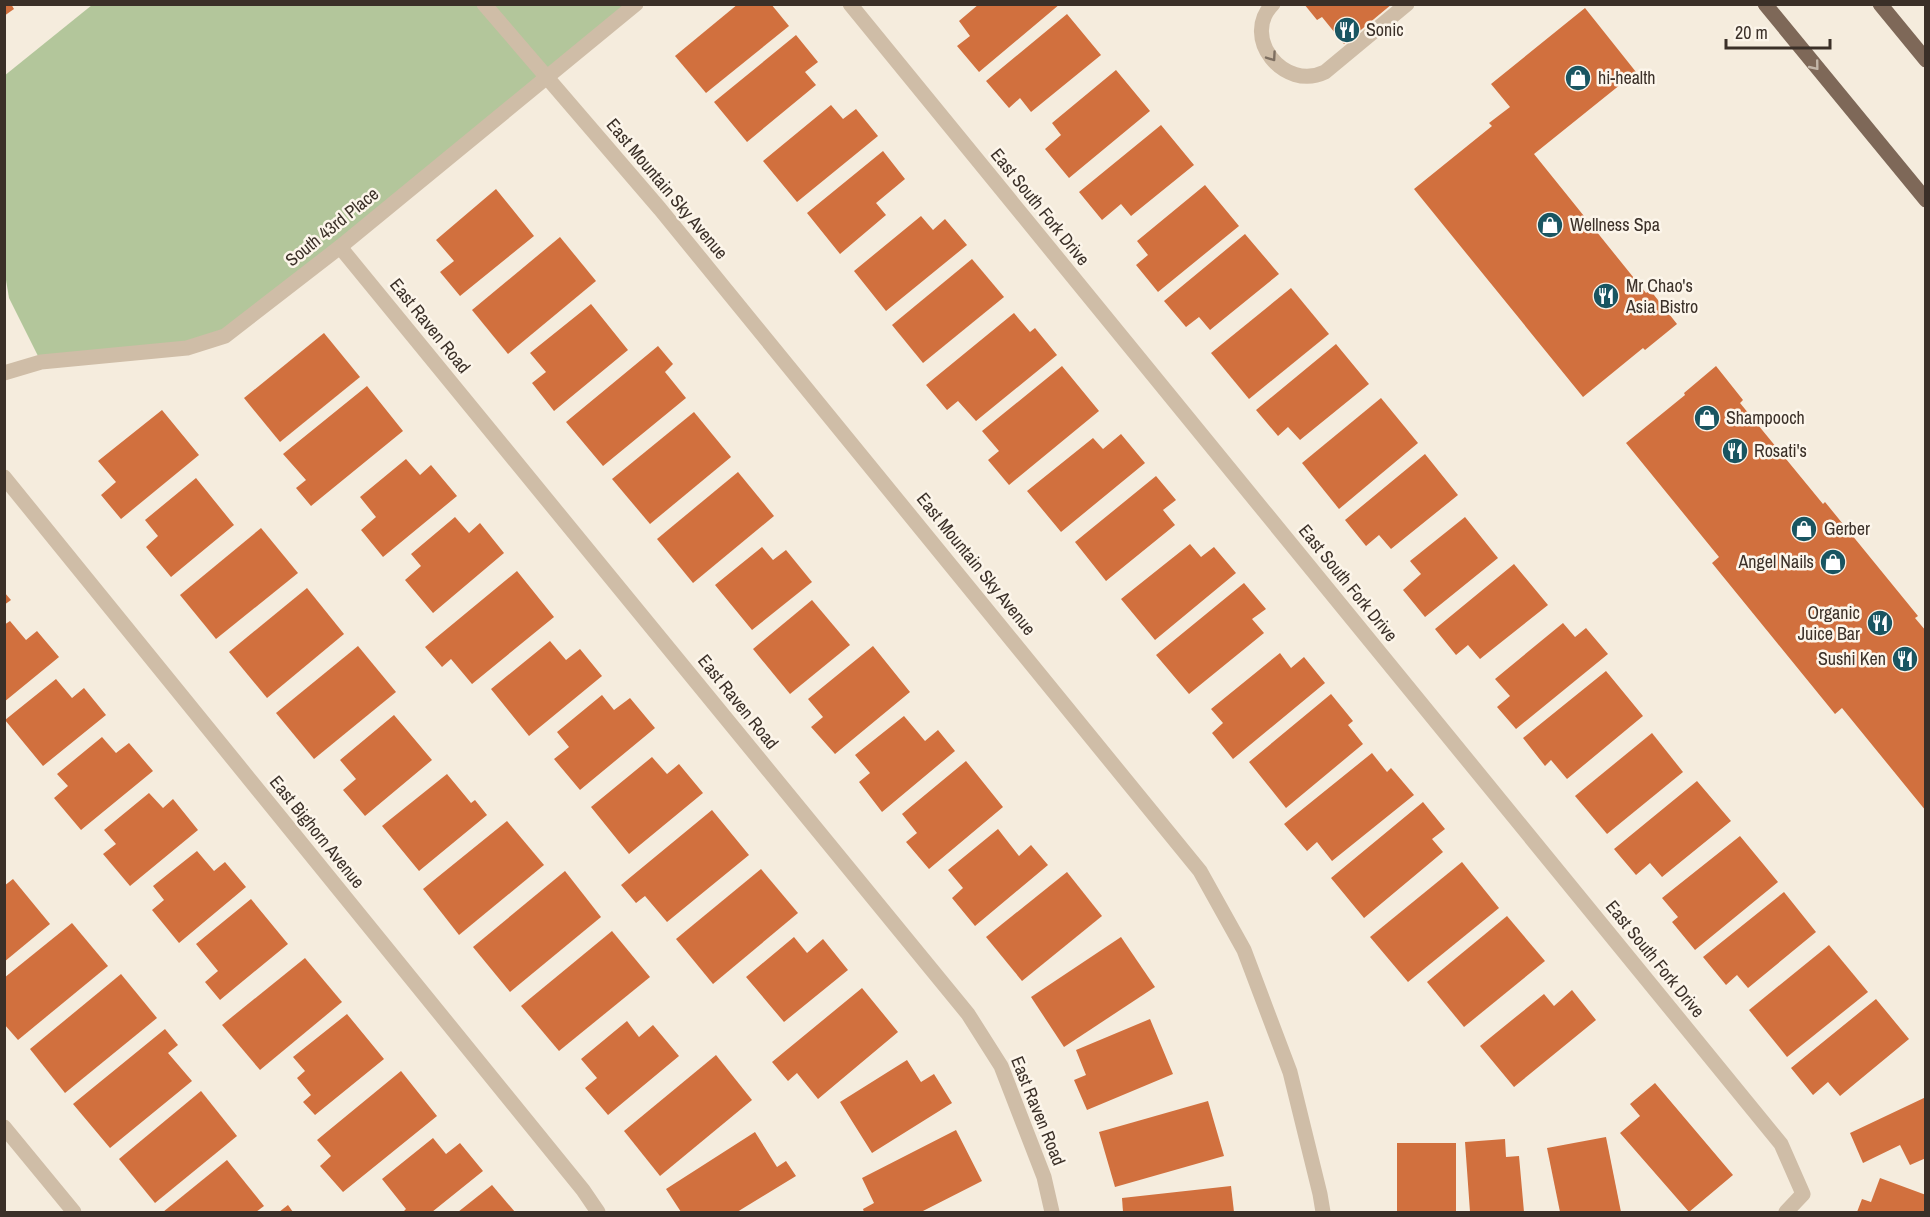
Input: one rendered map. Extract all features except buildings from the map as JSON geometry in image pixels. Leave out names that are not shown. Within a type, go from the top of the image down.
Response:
[{"type":"main road","points":[[1765,4],[1926,200]]},
{"type":"main road","points":[[1880,4],[1926,60]]},
{"type":"street","name":"East Mountain Sky Avenue","points":[[484,4],[660,209],[1200,870],[1244,950],[1290,1072],[1323,1212]]},
{"type":"street","name":"South 43rd Place","points":[[4,373],[41,362],[188,348],[225,336],[340,247],[636,4]]},
{"type":"street","name":"East South Fork Drive","points":[[850,4],[1781,1144],[1803,1194],[1786,1212]]},
{"type":"street","points":[[1273,4],[1262,23],[1262,40],[1279,67],[1292,75],[1304,77],[1316,76],[1325,72],[1407,4]]},
{"type":"street","name":"East Raven Road","points":[[340,247],[968,1014],[1000,1066],[1044,1177],[1052,1212]]},
{"type":"street","name":"East Bighorn Avenue","points":[[4,477],[568,1171],[598,1212]]},
{"type":"street","points":[[4,1127],[74,1212]]},
{"type":"green space","points":[[92,5],[636,5],[225,336],[41,362],[9,298],[5,274],[4,76]]},
{"type":"place","name":"Sonic","points":[[1347,30]]},
{"type":"place","name":"hi-health","points":[[1578,78]]},
{"type":"place","name":"Wellness Spa","points":[[1550,225]]},
{"type":"place","name":"Mr Chao's Asia Bistro","points":[[1606,296]]},
{"type":"place","name":"Shampooch","points":[[1707,418]]},
{"type":"place","name":"Rosati's","points":[[1735,451]]},
{"type":"place","name":"Gerber","points":[[1804,529]]},
{"type":"place","name":"Angel Nails","points":[[1833,562]]},
{"type":"place","name":"Organic Juice Bar","points":[[1880,623]]},
{"type":"place","name":"Sushi Ken","points":[[1905,659]]}]
